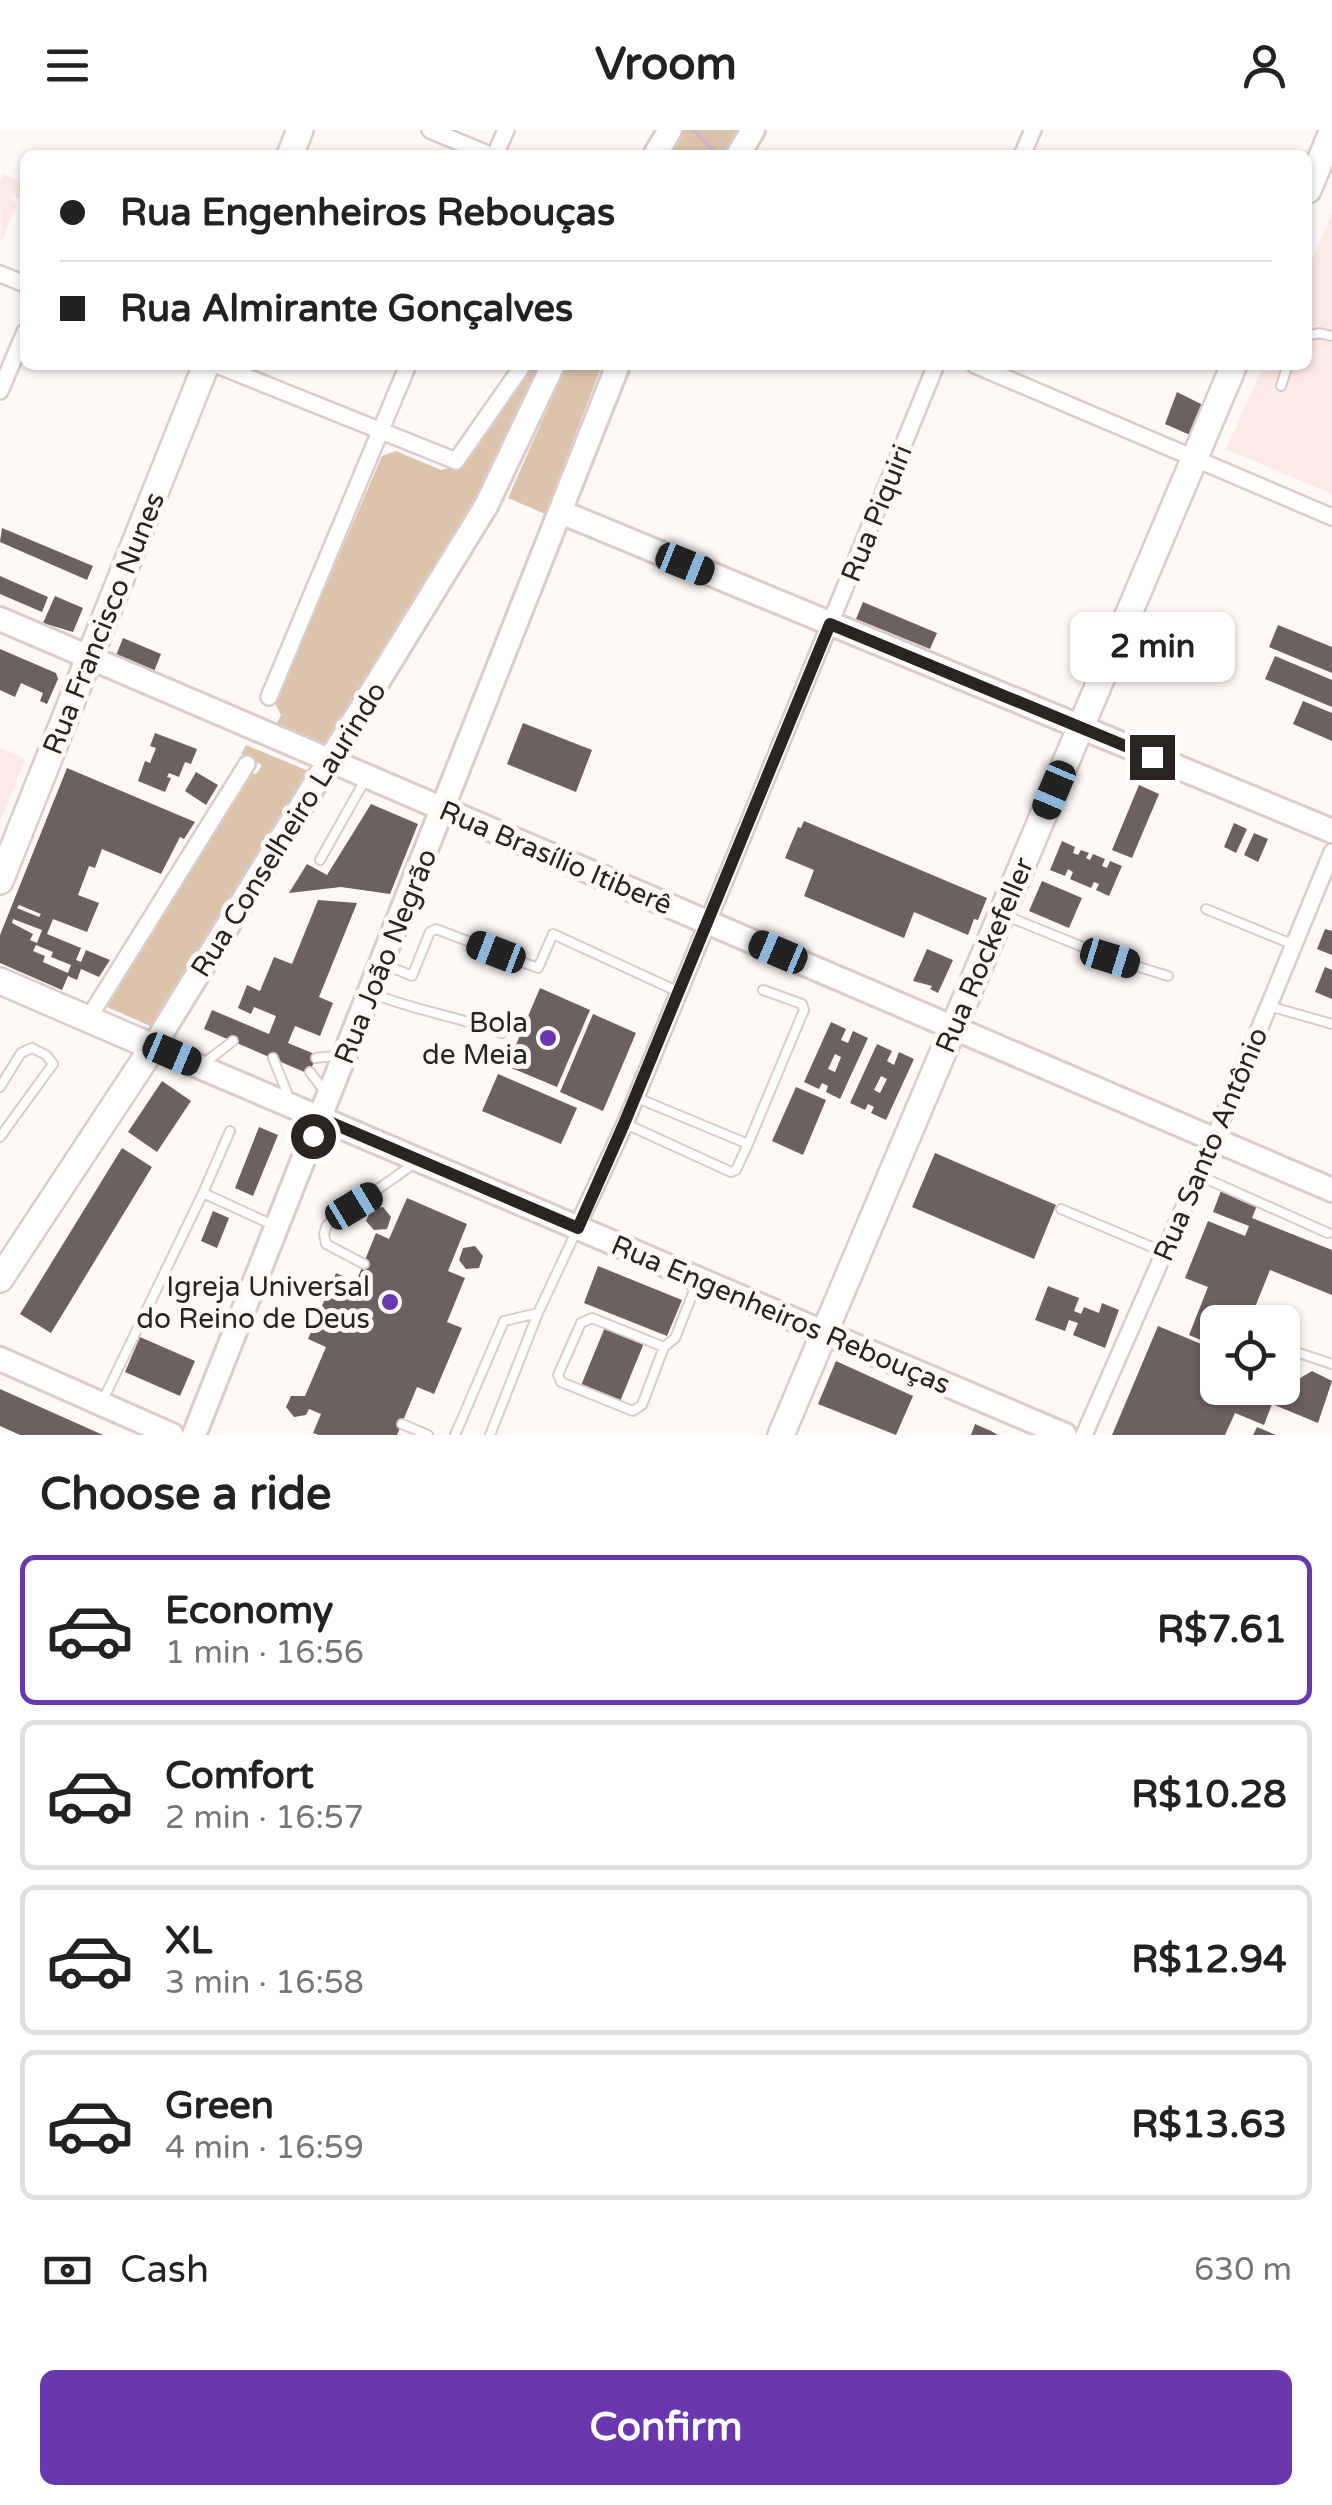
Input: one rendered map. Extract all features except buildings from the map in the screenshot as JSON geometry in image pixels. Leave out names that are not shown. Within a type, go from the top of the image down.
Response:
[{"type":"main road","points":[[1312,180],[1332,132]]},
{"type":"main road","name":"Rua Francisco Nunes","points":[[0,881],[204,370]]},
{"type":"main road","name":"Rua Conselheiro Laurindo","points":[[0,1280],[153,1046],[486,506],[551,370]]},
{"type":"main road","name":"Rua João Negrão","points":[[194,1435],[616,370]]},
{"type":"main road","name":"Rua Rockefeller","points":[[781,1435],[1232,370]]},
{"type":"main road","points":[[561,512],[1332,832]]},
{"type":"main road","name":"Rua Brasílio Itiberê","points":[[0,619],[1332,1190]]},
{"type":"main road","name":"Rua Engenheiros Rebouças","points":[[0,982],[292,1106],[325,1107],[419,1160],[1065,1435]]},
{"type":"main road","points":[[0,1359],[172,1435]]},
{"type":"street","points":[[430,130],[480,150]]},
{"type":"street","points":[[0,391],[20,344]]},
{"type":"street","points":[[229,370],[456,461],[520,370]]},
{"type":"street","points":[[270,697],[406,370]]},
{"type":"street","name":"Rua Piquiri","points":[[578,1228],[636,1097],[934,370]]},
{"type":"street","points":[[987,370],[1332,517]]},
{"type":"street","points":[[88,1019],[246,764]]},
{"type":"street","name":"Rua Santo Antônio","points":[[1084,1435],[1214,1139],[1332,852]]},
{"type":"lane","points":[[1281,386],[1286,370]]},
{"type":"lane","points":[[320,860],[367,776]]},
{"type":"lane","points":[[1206,909],[1294,945]]},
{"type":"lane","points":[[1002,914],[1110,958],[1168,976]]},
{"type":"lane","points":[[382,963],[412,976],[432,929],[436,928],[538,968],[553,934],[679,992]]},
{"type":"lane","points":[[624,1124],[731,1172],[736,1170],[804,1010],[802,1004],[764,990]]},
{"type":"lane","points":[[370,992],[436,1016],[462,1018],[502,1033]]},
{"type":"lane","points":[[1269,1006],[1332,1024]]},
{"type":"lane","points":[[199,1066],[232,1041]]},
{"type":"lane","points":[[0,1086],[20,1053],[32,1048],[53,1064],[0,1135]]},
{"type":"lane","points":[[316,1058],[346,1054]]},
{"type":"lane","points":[[272,1058],[292,1106]]},
{"type":"lane","points":[[310,1072],[325,1107]]},
{"type":"lane","points":[[636,1097],[748,1144]]},
{"type":"lane","points":[[102,1404],[230,1131]]},
{"type":"lane","points":[[364,1264],[326,1244],[328,1224],[419,1160]]},
{"type":"lane","points":[[1198,1175],[1328,1233]]},
{"type":"lane","points":[[203,1193],[277,1227]]},
{"type":"lane","points":[[1061,1209],[1164,1252]]},
{"type":"lane","name":"Rua Piquiri","points":[[490,1435],[538,1313],[578,1228]]},
{"type":"lane","points":[[664,1347],[592,1318],[582,1323],[558,1375],[561,1382],[633,1412],[642,1405],[664,1347],[674,1338],[699,1279]]},
{"type":"lane","points":[[455,1435],[504,1321],[538,1313]]},
{"type":"lane","points":[[1300,1353],[1332,1364]]},
{"type":"lane","points":[[402,1424],[428,1435]]},
{"type":"shaded area","points":[[678,130],[737,130],[725,150],[666,150]]},
{"type":"shaded area","points":[[3,174],[20,181],[20,199],[10,195],[16,206],[1,244]]},
{"type":"shaded area","points":[[1332,213],[1332,494],[1226,449],[1262,370],[1312,370],[1312,259]]},
{"type":"shaded area","points":[[526,370],[546,370],[482,505],[326,750],[250,723],[254,714],[277,723],[281,715],[275,704],[382,456],[396,451],[441,470],[461,465]]},
{"type":"shaded area","points":[[565,370],[600,370],[545,514],[508,498]]},
{"type":"shaded area","points":[[246,745],[311,772],[157,1029],[107,1007],[245,776],[257,773],[262,765],[241,754]]},
{"type":"shaded area","points":[[0,748],[25,759],[0,821]]},
{"type":"waterway","points":[[694,130],[713,150]]},
{"type":"place","name":"Bola de Meia","points":[[548,1038]]},
{"type":"place","name":"Igreja Universal do Reino de Deus","points":[[390,1302]]},
{"type":"route","points":[[313,1136],[320,1118],[578,1228],[830,624],[1152,757]]}]
